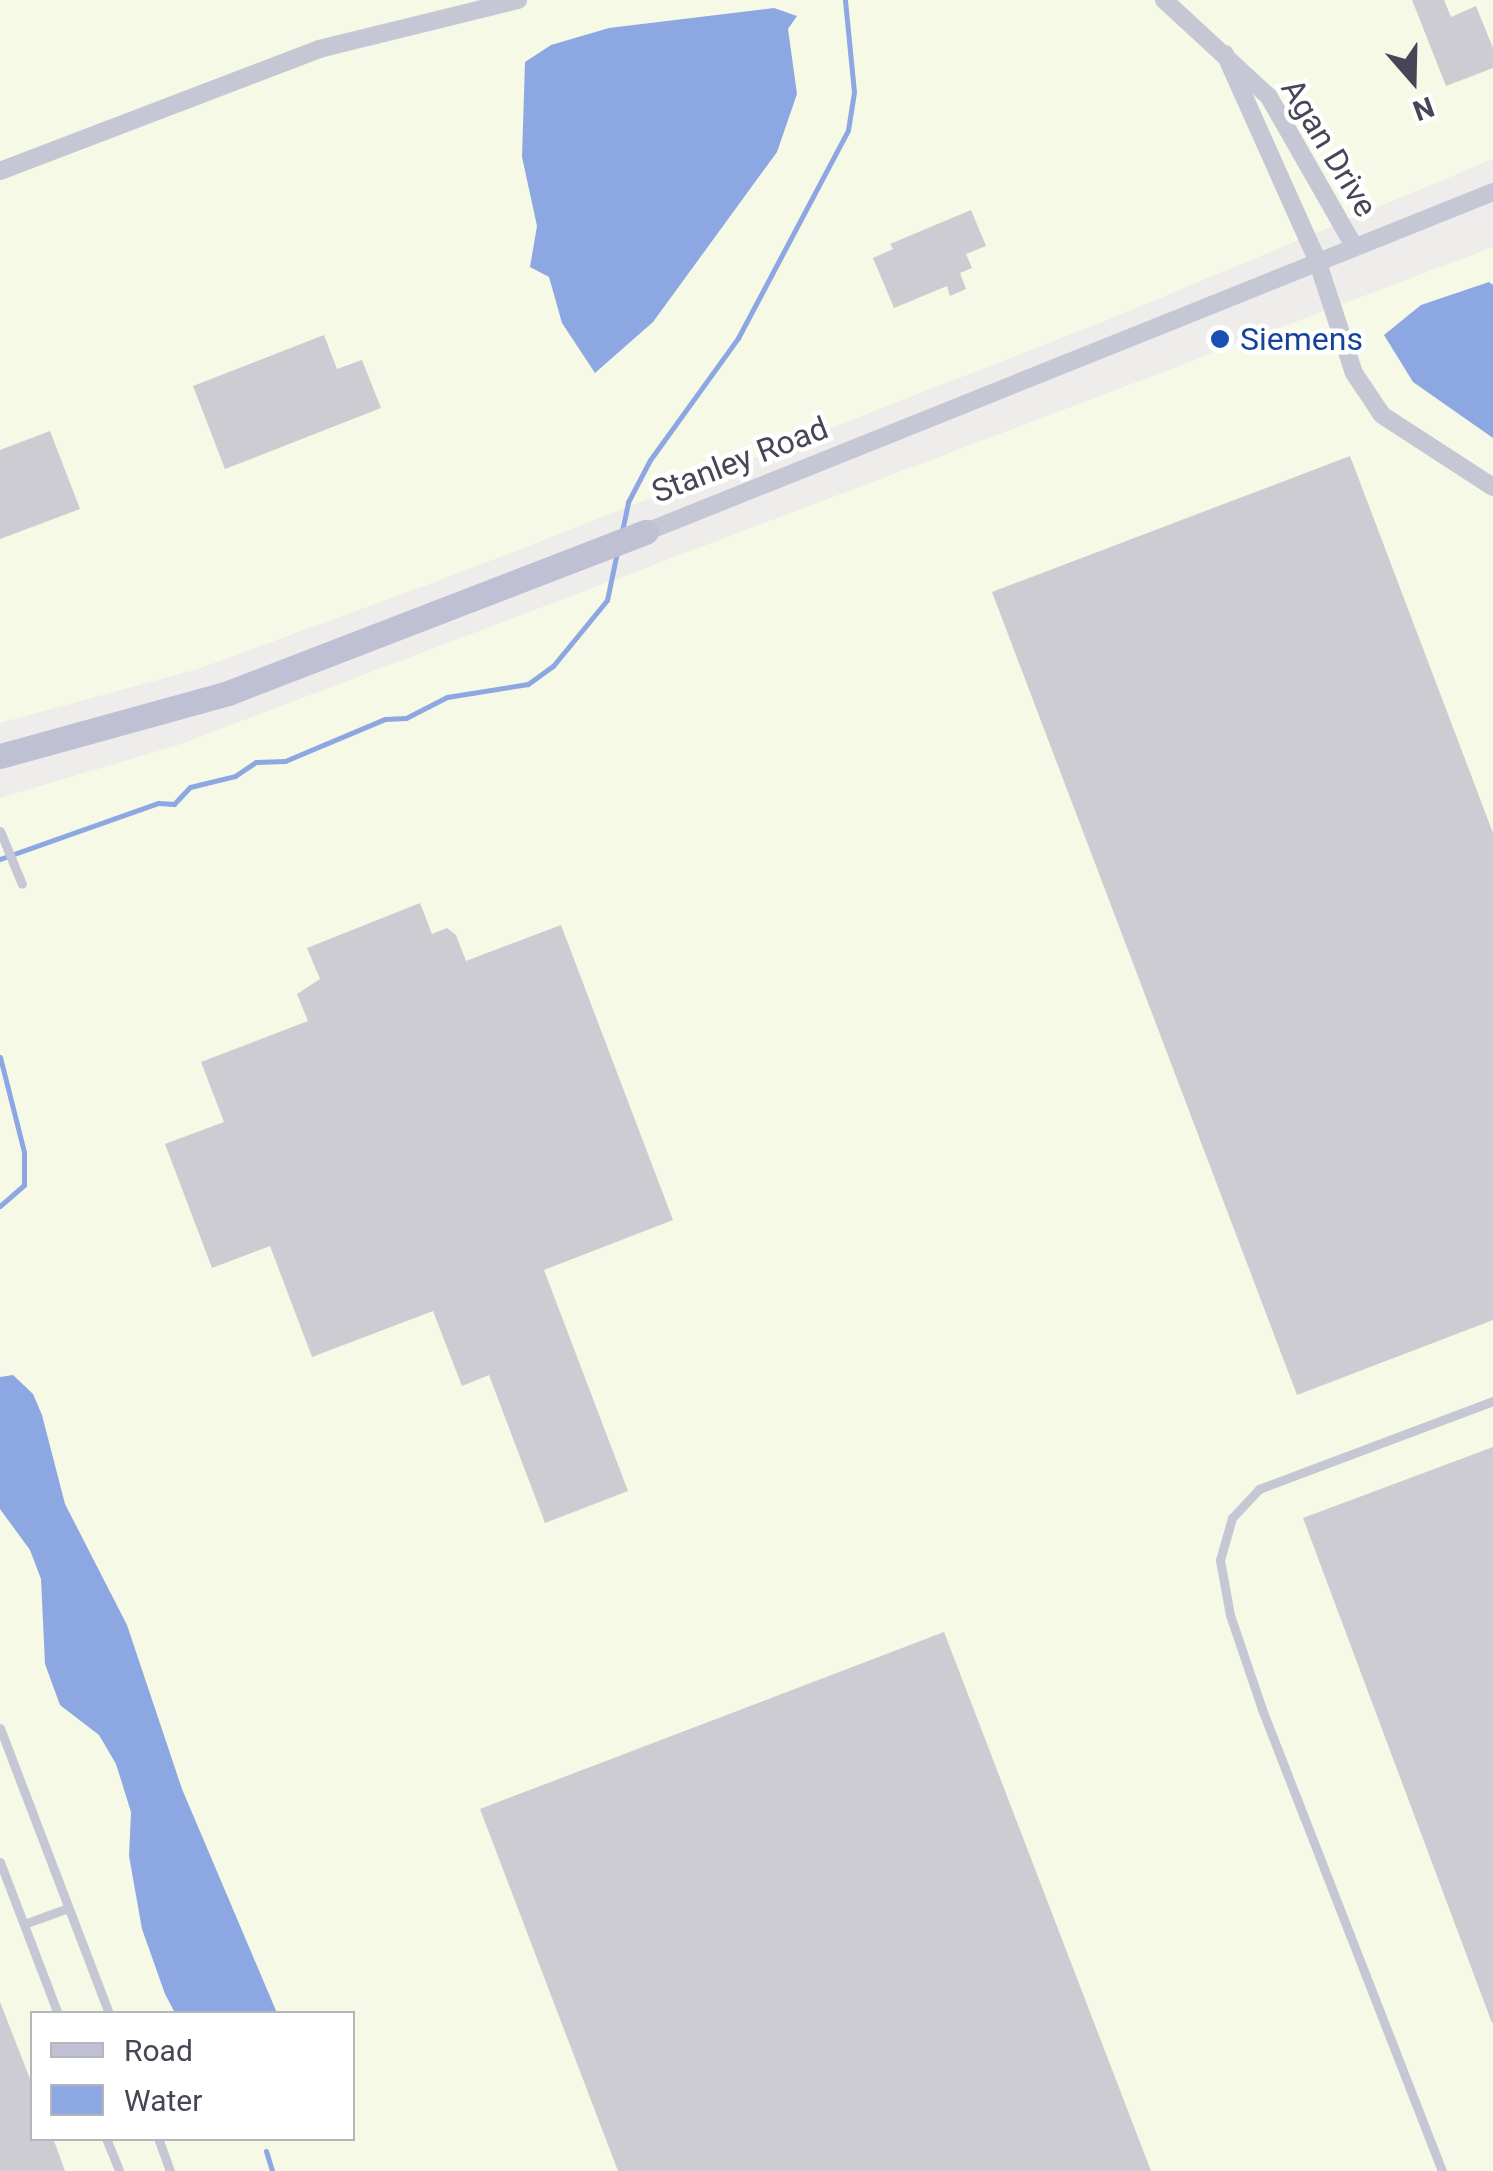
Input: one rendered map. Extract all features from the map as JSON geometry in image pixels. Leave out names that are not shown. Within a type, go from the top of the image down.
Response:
[{"type":"street","points":[[0,171],[320,49],[518,0]]},
{"type":"street","name":"Agan Drive","points":[[1164,0],[1225,54],[1282,116],[1354,246]]},
{"type":"street","points":[[1225,54],[1317,260],[1354,373],[1382,415],[1493,487]]},
{"type":"street","name":"Stanley Road","points":[[0,756],[228,694],[1273,284],[1317,260],[1493,192]]},
{"type":"lane","points":[[0,831],[22,884]]},
{"type":"lane","points":[[1442,2171],[1262,1709],[1230,1615],[1220,1560],[1232,1518],[1259,1489],[1493,1402]]},
{"type":"lane","points":[[0,1728],[108,2011]]},
{"type":"lane","points":[[0,1862],[57,2011]]},
{"type":"lane","points":[[24,1924],[68,1908]]},
{"type":"lane","points":[[107,2141],[118,2171]]},
{"type":"lane","points":[[159,2141],[170,2171]]},
{"type":"shaded area","points":[[0,0],[1493,0],[1493,159],[1105,321],[459,573],[198,669],[0,723]]},
{"type":"shaded area","points":[[1493,247],[1493,2171],[0,2171],[0,798],[178,745]]},
{"type":"water","points":[[774,8],[797,16],[788,29],[797,94],[777,152],[653,322],[595,373],[562,323],[549,277],[530,267],[537,226],[522,157],[525,62],[551,45],[609,28]]},
{"type":"water","points":[[1489,282],[1493,285],[1493,438],[1413,382],[1384,335],[1421,305]]},
{"type":"water","points":[[13,1375],[33,1394],[65,1504],[127,1625],[182,1789],[276,2011],[174,2011],[165,1994],[142,1929],[129,1856],[131,1812],[116,1764],[99,1735],[60,1705],[45,1664],[41,1579],[30,1550],[0,1509],[0,1377]]},
{"type":"building","points":[[1412,0],[1444,0],[1451,17],[1476,6],[1493,48],[1493,68],[1446,86]]},
{"type":"building","points":[[971,210],[986,246],[966,254],[972,268],[960,273],[966,289],[950,296],[947,286],[894,308],[873,258],[893,249],[890,244]]},
{"type":"building","points":[[324,335],[337,369],[362,360],[381,408],[225,469],[193,386]]},
{"type":"building","points":[[50,431],[80,509],[0,539],[0,450]]},
{"type":"building","points":[[1350,456],[1493,833],[1493,1320],[1297,1395],[992,592]]},
{"type":"building","points":[[420,903],[432,934],[447,928],[456,935],[466,961],[561,925],[673,1220],[544,1270],[628,1491],[545,1523],[489,1375],[462,1386],[433,1311],[312,1357],[270,1246],[212,1268],[165,1144],[224,1122],[201,1062],[308,1021],[297,994],[320,979],[307,948]]},
{"type":"building","points":[[1493,1447],[1493,2022],[1492,2023],[1303,1518]]},
{"type":"building","points":[[944,1632],[1151,2171],[618,2171],[480,1809]]},
{"type":"building","points":[[0,2002],[30,2079],[30,2141],[54,2141],[65,2171],[0,2171]]},
{"type":"waterway","points":[[622,531],[628,502],[650,460],[738,338],[848,130],[854,92],[845,0]]},
{"type":"waterway","points":[[0,859],[158,803],[174,804],[190,787],[235,776],[256,762],[285,761],[385,719],[406,718],[447,697],[528,684],[553,666],[607,600],[617,552]]},
{"type":"waterway","points":[[0,1057],[24,1152],[24,1185],[0,1206]]},
{"type":"waterway","points":[[266,2151],[272,2171]]},
{"type":"place","name":"Siemens","points":[[1220,339]]}]
